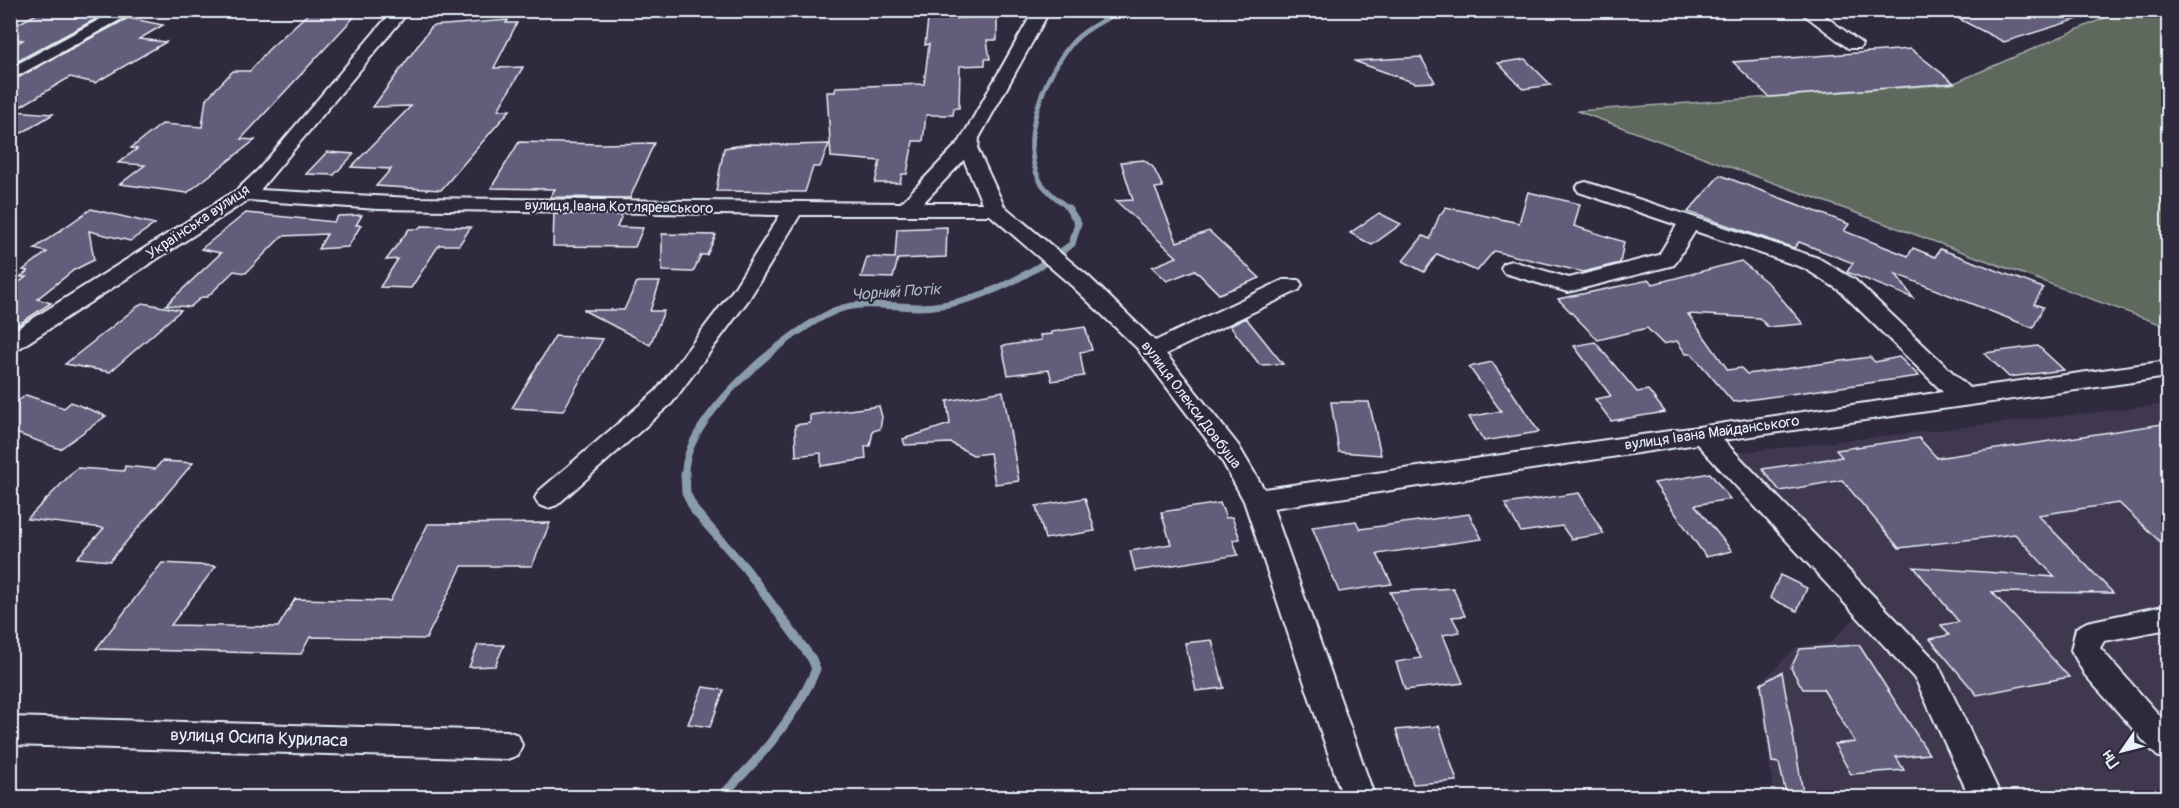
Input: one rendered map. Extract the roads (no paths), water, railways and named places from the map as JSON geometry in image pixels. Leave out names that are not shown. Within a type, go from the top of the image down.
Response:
[{"type":"street","points":[[10,75],[130,10]]},
{"type":"street","name":"Українська вулиця","points":[[10,344],[244,194],[266,173],[402,10]]},
{"type":"street","points":[[906,209],[968,144],[1042,10]]},
{"type":"street","points":[[1806,10],[1854,44]]},
{"type":"street","name":"вулиця Олекси Довбуша","points":[[968,144],[995,209],[1065,268],[1153,351],[1229,451],[1257,500],[1359,798]]},
{"type":"street","points":[[1586,188],[1811,263],[1847,285],[1963,397]]},
{"type":"street","name":"вулиця Івана Котляревського","points":[[244,194],[300,201],[793,210],[995,209]]},
{"type":"street","points":[[548,498],[664,397],[741,294],[793,210]]},
{"type":"street","points":[[1512,268],[1568,285],[1667,260],[1689,223]]},
{"type":"street","points":[[1153,351],[1291,285]]},
{"type":"street","name":"вулиця Івана Майданського","points":[[1257,500],[1702,434],[2169,369]]},
{"type":"street","points":[[1702,434],[1927,671],[1986,798]]},
{"type":"street","points":[[2169,617],[2097,630],[2086,637],[2085,650],[2095,666],[2169,746]]},
{"type":"street","name":"вулиця Осипа Куриласа","points":[[10,731],[507,745]]},
{"type":"waterway","name":"Чорний Потік","points":[[1068,209],[1040,181],[1034,164],[1033,127],[1044,89],[1063,55],[1085,32],[1120,10]]},
{"type":"waterway","name":"Чорний Потік","points":[[685,474],[689,452],[701,427],[742,378],[767,355],[793,336],[817,320],[847,307],[939,305],[960,301],[1000,287],[1038,267],[1072,244],[1078,223],[1068,209]]},
{"type":"waterway","name":"Чорний Потік","points":[[685,474],[686,493],[695,511],[746,569],[812,659],[816,669],[798,704],[774,738],[719,798]]}]
